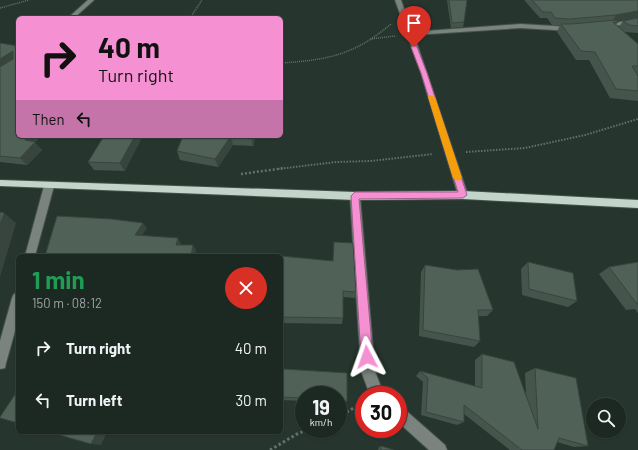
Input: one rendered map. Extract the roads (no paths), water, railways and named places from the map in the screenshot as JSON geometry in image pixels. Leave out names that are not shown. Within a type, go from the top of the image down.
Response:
[{"type":"main road","points":[[0,183],[49,186],[355,196],[463,195],[638,204]]},
{"type":"street","points":[[73,16],[91,0]]},
{"type":"street","points":[[398,0],[424,73],[463,195]]},
{"type":"street","points":[[597,27],[638,20]]},
{"type":"street","points":[[612,25],[617,30]]},
{"type":"street","points":[[409,34],[520,26],[575,29]]},
{"type":"street","points":[[31,254],[49,186]]},
{"type":"street","points":[[355,196],[368,371],[374,386]]},
{"type":"street","points":[[0,363],[16,305]]},
{"type":"street","points":[[407,420],[440,450]]}]
